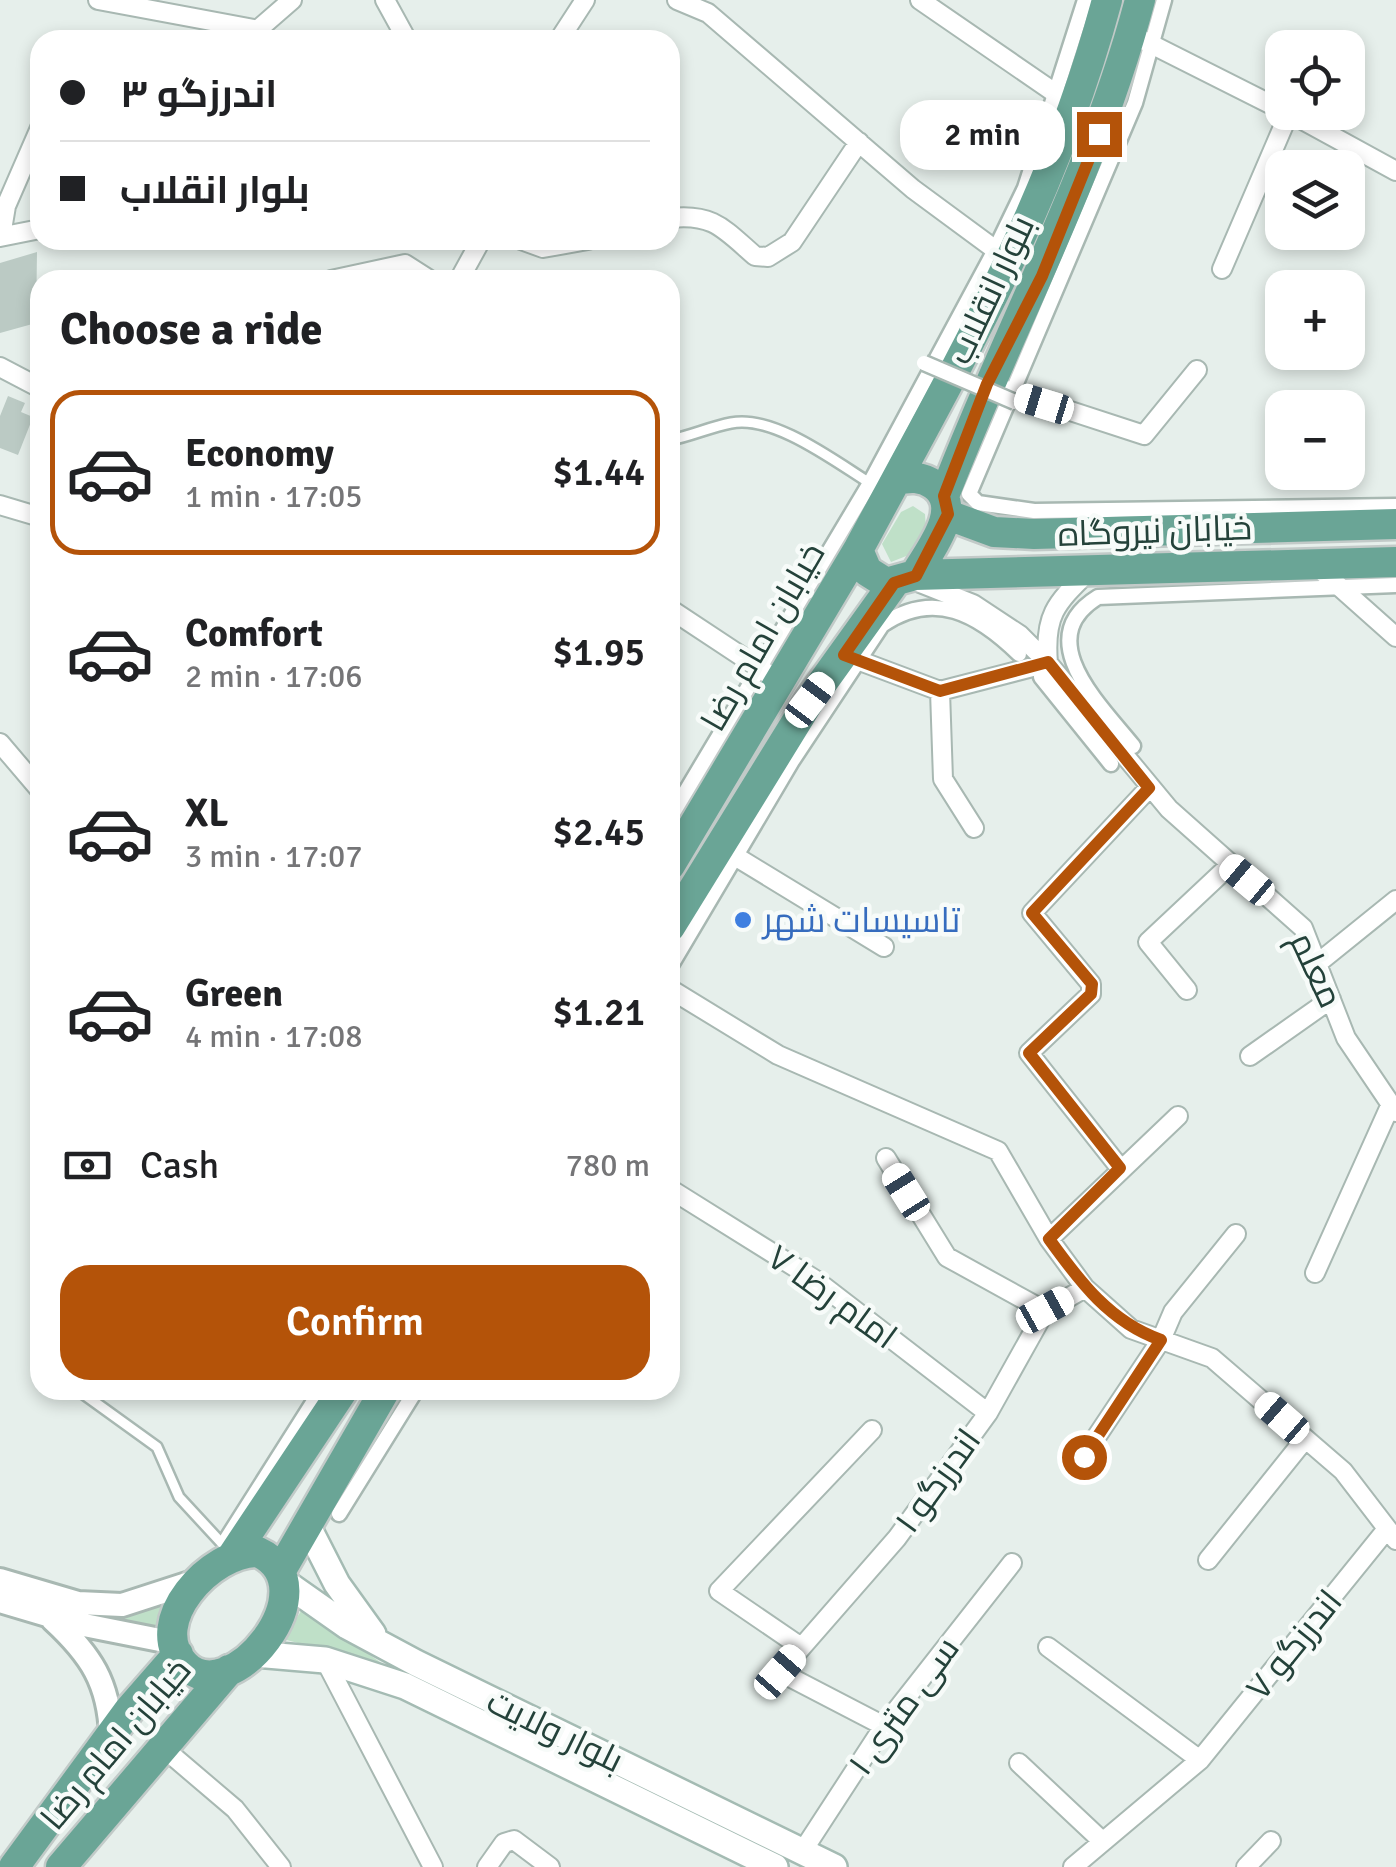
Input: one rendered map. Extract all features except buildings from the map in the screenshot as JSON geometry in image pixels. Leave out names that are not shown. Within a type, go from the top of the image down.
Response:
[{"type":"main road","name":"بلوار انقلاب","points":[[884,486],[932,420],[1004,256],[1107,0]]},
{"type":"main road","name":"بلوار انقلاب","points":[[907,579],[946,506],[967,437],[1004,393],[1042,276],[1141,39],[1140,0]]},
{"type":"main road","points":[[932,420],[932,434],[942,444],[956,445],[967,437]]},
{"type":"main road","name":"خیابان نیروگاه","points":[[884,486],[923,479],[946,506],[994,532],[1396,524]]},
{"type":"main road","name":"خیابان امام رضا","points":[[680,846],[771,675],[813,631],[858,550],[884,486]]},
{"type":"main road","points":[[1034,534],[1026,546],[1026,561],[1035,572]]},
{"type":"main road","points":[[858,550],[872,576],[907,579]]},
{"type":"main road","name":"خیابان نیروگاه","points":[[907,579],[1396,562]]},
{"type":"main road","name":"خیابان امام رضا","points":[[680,914],[728,852],[810,700],[851,654],[907,579]]},
{"type":"main road","points":[[813,631],[836,630],[851,654]]},
{"type":"main road","points":[[336,1400],[272,1498],[196,1581],[176,1620],[177,1649],[187,1668],[199,1674],[241,1662],[276,1622],[282,1576],[306,1525],[379,1400]]},
{"type":"main road","points":[[272,1498],[284,1514],[302,1512],[348,1451]]},
{"type":"main road","points":[[306,1525],[337,1584],[382,1646]]},
{"type":"main road","points":[[228,1550],[258,1552],[282,1576]]},
{"type":"main road","name":"بلوار ولایت","points":[[282,1576],[382,1646],[411,1675],[775,1867]]},
{"type":"main road","name":"خیابان امام رضا","points":[[14,1867],[177,1649]]},
{"type":"main road","name":"بلوار ولایت","points":[[241,1662],[325,1660],[411,1675],[834,1867]]},
{"type":"main road","name":"خیابان امام رضا","points":[[61,1867],[161,1746],[241,1662]]},
{"type":"main road","points":[[63,1804],[104,1769],[146,1714],[163,1719],[167,1734],[161,1746]]},
{"type":"street","points":[[98,0],[191,9],[241,30]]},
{"type":"street","points":[[255,30],[292,0]]},
{"type":"street","points":[[385,0],[401,30]]},
{"type":"street","points":[[566,30],[585,0]]},
{"type":"street","points":[[677,0],[710,4],[912,190],[1004,256],[884,486],[771,675],[680,804]]},
{"type":"street","points":[[920,0],[1065,100],[1085,0]]},
{"type":"street","points":[[1164,0],[1141,39],[1265,101]]},
{"type":"street","points":[[1222,269],[1280,130]]},
{"type":"street","points":[[1320,130],[1396,171]]},
{"type":"street","points":[[680,217],[695,215],[713,221],[755,256],[780,252],[792,242],[859,142]]},
{"type":"street","points":[[30,151],[6,206],[0,237],[30,231]]},
{"type":"street","points":[[377,270],[405,264],[414,270]]},
{"type":"street","points":[[924,364],[1004,393],[1144,434],[1197,370]]},
{"type":"street","points":[[0,366],[30,382]]},
{"type":"street","points":[[1004,393],[968,488],[978,503],[1034,510],[1396,506]]},
{"type":"street","points":[[0,505],[30,514]]},
{"type":"street","points":[[1313,564],[1396,637]]},
{"type":"street","points":[[1088,572],[1064,596],[1046,628],[1045,670],[1111,764]]},
{"type":"street","name":"معلم","points":[[907,579],[1001,620],[1149,788],[1230,866],[1303,928],[1346,1038],[1394,1108]]},
{"type":"street","points":[[1134,746],[1084,684],[1068,652],[1068,630],[1088,603],[1098,597],[1396,585]]},
{"type":"street","points":[[1019,654],[978,622],[932,605],[902,612],[851,654],[940,691],[1045,670]]},
{"type":"street","points":[[680,616],[771,675]]},
{"type":"street","points":[[940,691],[943,780],[974,828]]},
{"type":"street","points":[[2,750],[30,779]]},
{"type":"street","points":[[1120,1168],[1029,1053],[1091,994],[1092,984],[1032,913],[1149,788]]},
{"type":"street","points":[[680,947],[728,852],[884,947]]},
{"type":"street","points":[[1188,990],[1148,942],[1230,866]]},
{"type":"street","points":[[1318,963],[1396,900]]},
{"type":"street","points":[[680,995],[778,1055],[998,1151],[1049,1239],[1085,1288],[1131,1329],[1212,1358],[1343,1471],[1392,1534]]},
{"type":"street","points":[[1250,1056],[1332,999]]},
{"type":"street","points":[[1315,1272],[1394,1108]]},
{"type":"street","points":[[1049,1239],[1178,1116]]},
{"type":"street","points":[[886,1158],[947,1258],[1045,1310],[1085,1288]]},
{"type":"street","name":"امام رضا ۷","points":[[680,1195],[814,1279],[988,1413]]},
{"type":"street","points":[[1084,1457],[1161,1340],[1173,1312],[1236,1234]]},
{"type":"street","name":"اندرزگو ۱","points":[[884,1726],[780,1672],[897,1538],[988,1413],[1045,1310]]},
{"type":"street","points":[[228,1550],[315,1400]]},
{"type":"street","points":[[340,1514],[410,1400]]},
{"type":"street","points":[[801,1648],[719,1591],[872,1430]]},
{"type":"street","points":[[1208,1560],[1306,1438]]},
{"type":"street","name":"اندرزگو ۷","points":[[1073,1867],[1200,1760],[1392,1534]]},
{"type":"street","name":"سی متری ۱","points":[[802,1852],[884,1726],[1012,1563]]},
{"type":"street","points":[[0,1580],[78,1603],[122,1606],[196,1581]]},
{"type":"street","points":[[0,1600],[177,1649]]},
{"type":"street","points":[[46,1615],[92,1660],[105,1686],[111,1735]]},
{"type":"street","points":[[1048,1647],[1200,1760]]},
{"type":"street","points":[[325,1660],[432,1867]]},
{"type":"street","points":[[161,1746],[235,1809],[282,1867]]},
{"type":"street","points":[[1020,1762],[1101,1840]]},
{"type":"street","points":[[487,1867],[504,1843],[514,1840],[550,1867]]},
{"type":"street","points":[[1246,1867],[1271,1840]]},
{"type":"lane","points":[[680,437],[732,422],[761,423],[884,486]]},
{"type":"lane","points":[[91,1400],[156,1448],[179,1497],[228,1550]]},
{"type":"green space","points":[[913,506],[925,514],[926,530],[914,553],[891,562],[882,544],[901,512]]},
{"type":"green space","points":[[168,1603],[159,1632],[109,1616]]},
{"type":"green space","points":[[303,1608],[387,1667],[283,1639]]},
{"type":"place","name":"تاسیسات شهر","points":[[743,920]]},
{"type":"route","points":[[1084,1457],[1161,1340],[1131,1329],[1085,1288],[1049,1239],[1120,1168],[1029,1053],[1091,994],[1092,984],[1032,913],[1149,788],[1048,662],[940,691],[844,655],[894,583],[916,576],[948,514],[944,496],[987,384],[1042,276],[1099,134]]}]
